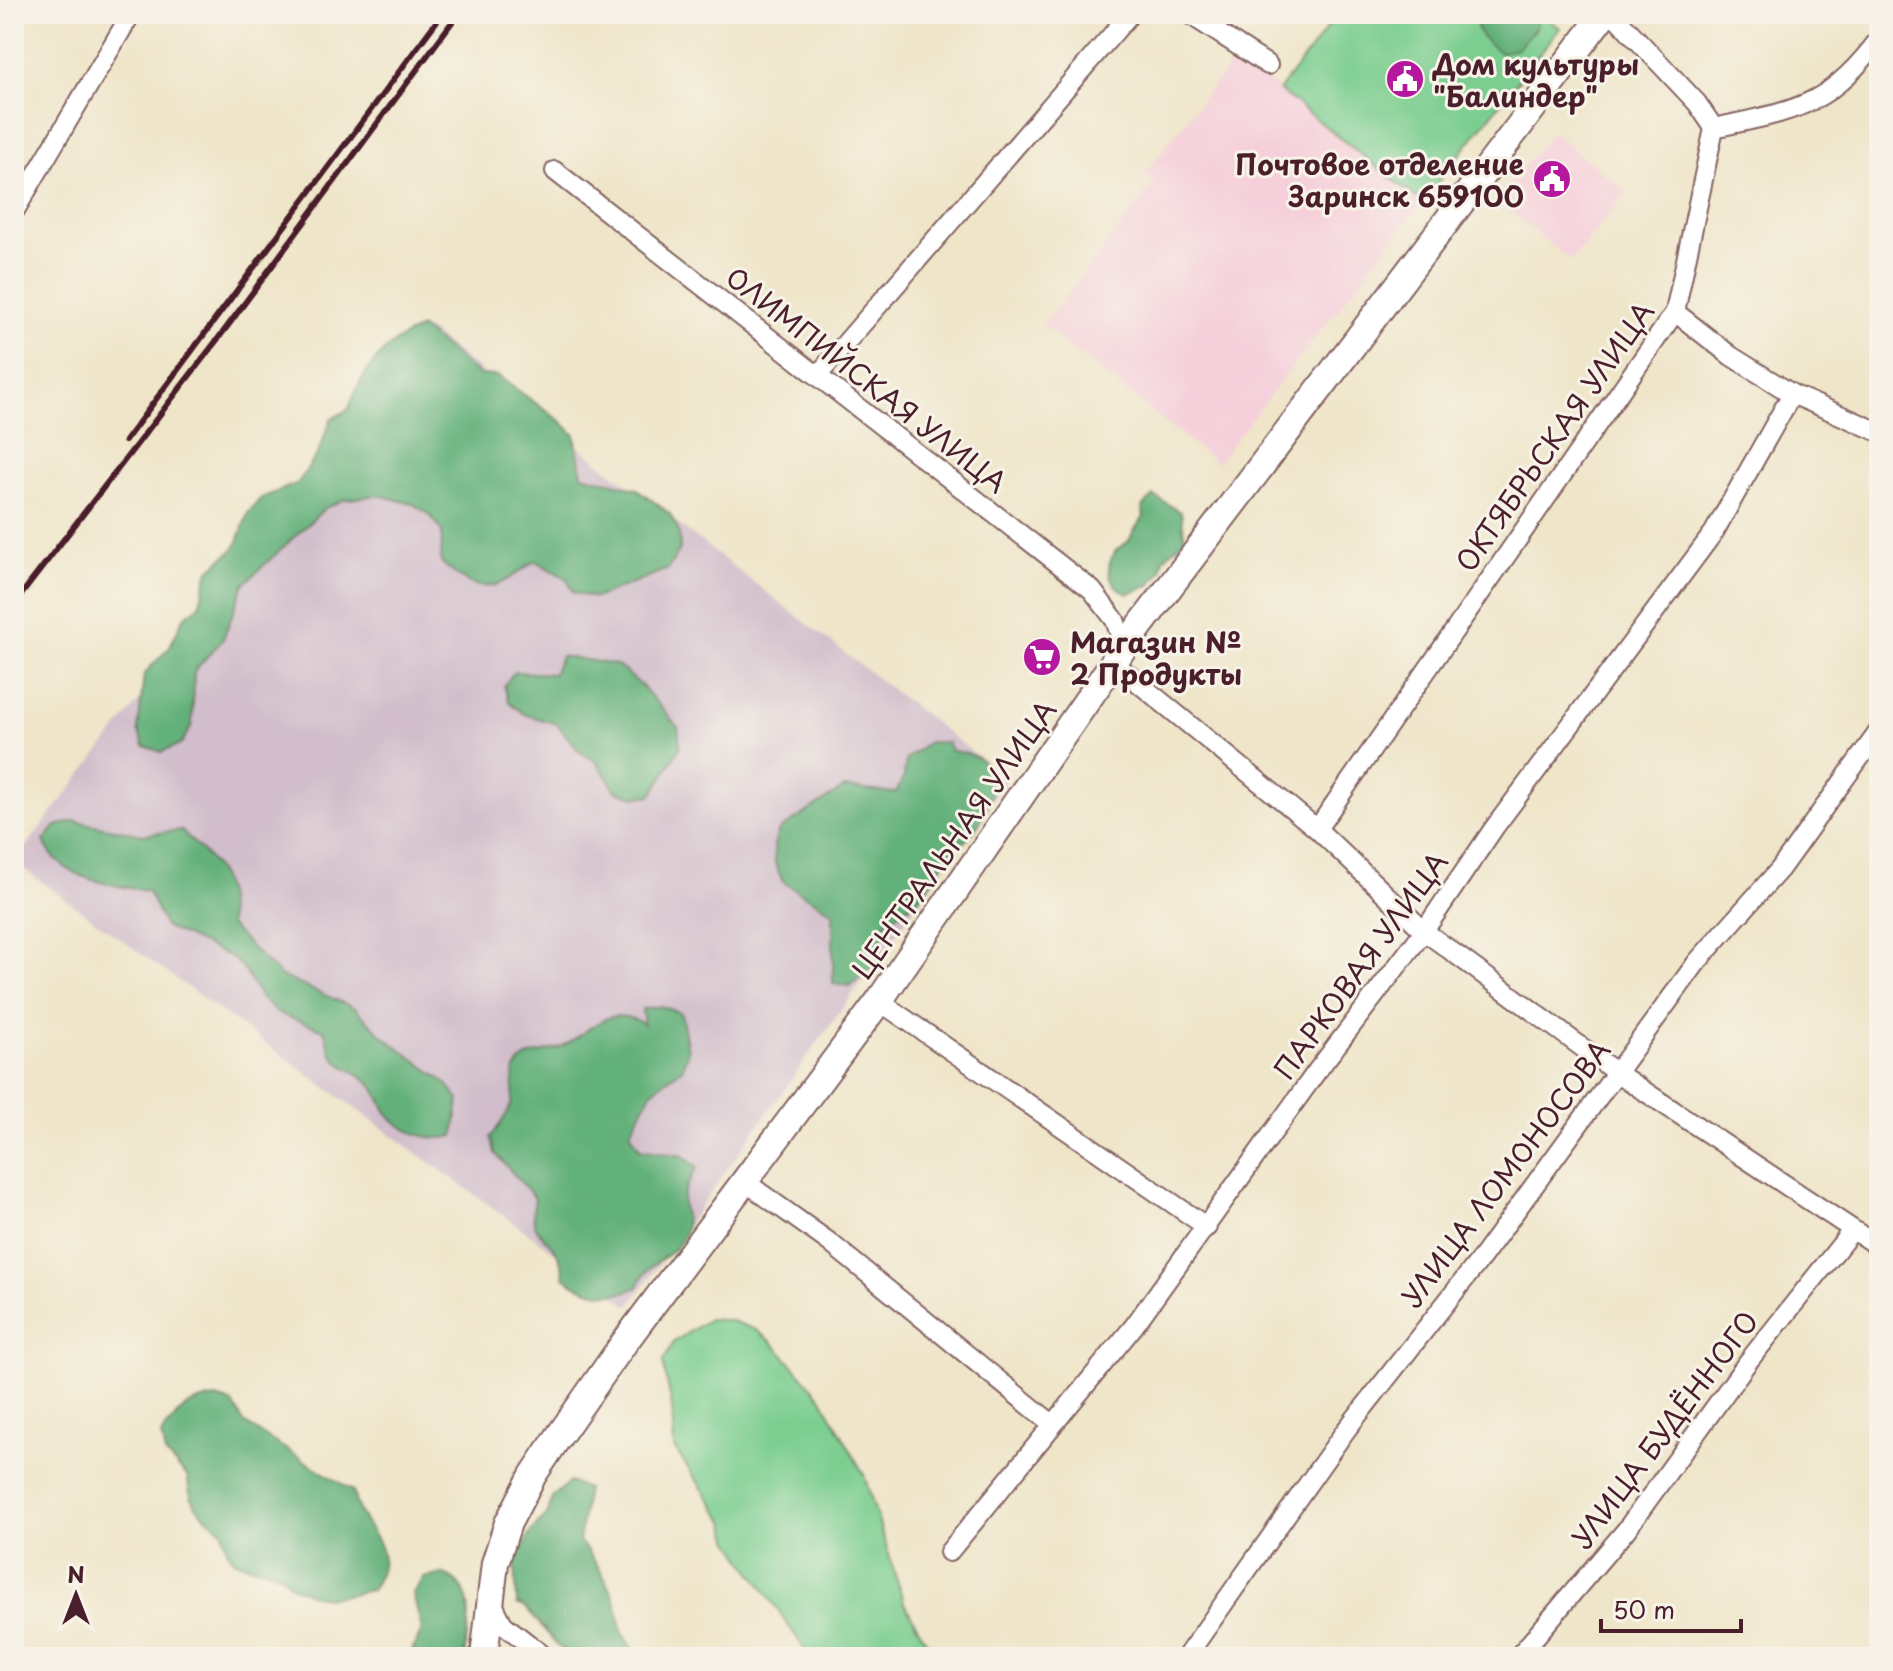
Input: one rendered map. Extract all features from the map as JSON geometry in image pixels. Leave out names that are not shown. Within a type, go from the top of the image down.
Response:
[{"type":"street","points":[[14,212],[22,179],[131,14]]},
{"type":"street","points":[[818,375],[1130,14]]},
{"type":"street","points":[[1189,14],[1268,65]]},
{"type":"street","name":"ЦЕНТРАЛЬНАЯ УЛИЦА","points":[[484,1657],[489,1596],[508,1523],[533,1475],[624,1343],[879,1001],[1119,655],[1604,14]]},
{"type":"street","points":[[1613,14],[1697,103],[1714,128],[1787,112],[1818,99],[1854,73],[1879,39]]},
{"type":"street","name":"ОКТЯБРЬСКАЯ УЛИЦА","points":[[1317,829],[1675,312],[1714,128]]},
{"type":"street","name":"ОЛИМПИЙСКАЯ УЛИЦА","points":[[555,171],[1092,590],[1115,620],[1119,655]]},
{"type":"street","points":[[1675,312],[1731,356],[1792,394],[1879,432]]},
{"type":"street","name":"ПАРКОВАЯ УЛИЦА","points":[[949,1552],[1051,1423],[1134,1326],[1317,1071],[1424,931],[1494,828],[1714,532],[1792,394]]},
{"type":"street","points":[[1119,655],[1317,829],[1424,931],[1617,1073],[1851,1232],[1879,1247]]},
{"type":"street","name":"УЛИЦА ЛОМОНОСОВА","points":[[1186,1657],[1346,1430],[1482,1257],[1697,962],[1780,869],[1879,731]]},
{"type":"street","points":[[879,1001],[1207,1227]]},
{"type":"street","points":[[744,1181],[829,1242],[1051,1423]]},
{"type":"street","name":"УЛИЦА БУДЁННОГО","points":[[1518,1657],[1626,1530],[1747,1363],[1851,1232]]},
{"type":"street","points":[[489,1596],[503,1624],[545,1657]]},
{"type":"shaded area","points":[[1236,57],[1422,202],[1217,463],[1043,326],[1155,183],[1144,174]]},
{"type":"shaded area","points":[[1552,132],[1627,192],[1571,261],[1496,201]]},
{"type":"shaded area","points":[[427,329],[1007,779],[629,1306],[14,862]]},
{"type":"green space","points":[[1338,14],[1541,14],[1560,28],[1422,202],[1279,90]]},
{"type":"green space","points":[[1476,14],[1537,14],[1537,26],[1519,47],[1501,53],[1479,32]]},
{"type":"green space","points":[[421,328],[480,375],[498,376],[562,422],[575,435],[582,475],[637,489],[670,514],[679,532],[680,549],[668,569],[595,598],[574,593],[566,578],[535,561],[499,584],[478,586],[455,574],[441,562],[442,530],[429,514],[413,504],[378,495],[343,500],[325,508],[244,584],[223,639],[194,671],[192,725],[181,744],[162,752],[144,746],[138,730],[144,674],[169,648],[184,617],[199,606],[209,570],[236,547],[248,513],[261,498],[298,483],[318,453],[331,419],[348,410],[375,360],[395,342]]},
{"type":"green space","points":[[1154,496],[1181,512],[1185,539],[1164,558],[1161,572],[1149,586],[1128,594],[1113,582],[1109,565],[1115,552],[1129,541],[1144,517],[1142,507]]},
{"type":"green space","points":[[561,656],[617,665],[642,686],[678,727],[680,747],[652,795],[635,797],[616,791],[596,761],[580,752],[557,724],[524,714],[509,702],[504,686],[514,672],[553,674]]},
{"type":"green space","points":[[929,742],[947,742],[951,751],[968,754],[988,768],[992,779],[989,804],[975,830],[945,861],[920,897],[886,922],[878,963],[849,986],[833,983],[833,912],[783,882],[775,863],[774,845],[779,830],[844,788],[896,793],[904,777],[906,759]]},
{"type":"green space","points":[[75,821],[143,835],[181,830],[218,871],[226,892],[229,925],[280,976],[355,1008],[383,1036],[446,1083],[459,1100],[454,1136],[426,1137],[400,1125],[387,1112],[371,1084],[337,1061],[324,1030],[277,1013],[261,998],[242,967],[229,956],[165,927],[148,891],[88,878],[62,864],[51,854],[44,841],[56,826]]},
{"type":"green space","points":[[661,1006],[681,1013],[688,1051],[682,1069],[653,1090],[630,1132],[640,1149],[683,1156],[697,1167],[683,1197],[684,1235],[674,1249],[648,1270],[638,1287],[609,1294],[590,1291],[564,1277],[556,1252],[535,1224],[535,1198],[495,1153],[491,1137],[509,1109],[514,1072],[525,1059],[561,1047],[609,1018],[631,1018],[644,1024],[642,1009]]},
{"type":"green space","points":[[709,1319],[732,1321],[756,1330],[772,1342],[821,1397],[864,1475],[904,1603],[935,1657],[810,1657],[731,1541],[725,1521],[674,1448],[672,1406],[663,1362],[674,1342]]},
{"type":"green space","points":[[216,1398],[233,1403],[244,1423],[353,1491],[363,1519],[377,1540],[383,1561],[371,1590],[331,1597],[312,1595],[293,1586],[279,1574],[242,1564],[230,1554],[223,1531],[194,1502],[188,1477],[165,1454],[161,1435],[184,1409],[198,1401]]},
{"type":"green space","points":[[570,1482],[587,1489],[579,1541],[606,1580],[626,1639],[641,1657],[577,1657],[560,1648],[526,1608],[517,1604],[515,1562],[532,1530],[547,1515],[553,1496]]},
{"type":"green space","points":[[443,1574],[462,1588],[467,1598],[469,1620],[464,1657],[409,1657],[422,1630],[413,1594],[424,1578]]},
{"type":"railway","points":[[125,441],[442,14]]},
{"type":"railway","points":[[14,604],[227,327],[458,14]]},
{"type":"place","name":"Дом культуры \"Балиндер\"","points":[[1405,79]]},
{"type":"place","name":"Почтовое отделение Заринск 659100","points":[[1552,179]]},
{"type":"place","name":"Магазин № 2 Продукты","points":[[1042,657]]}]
